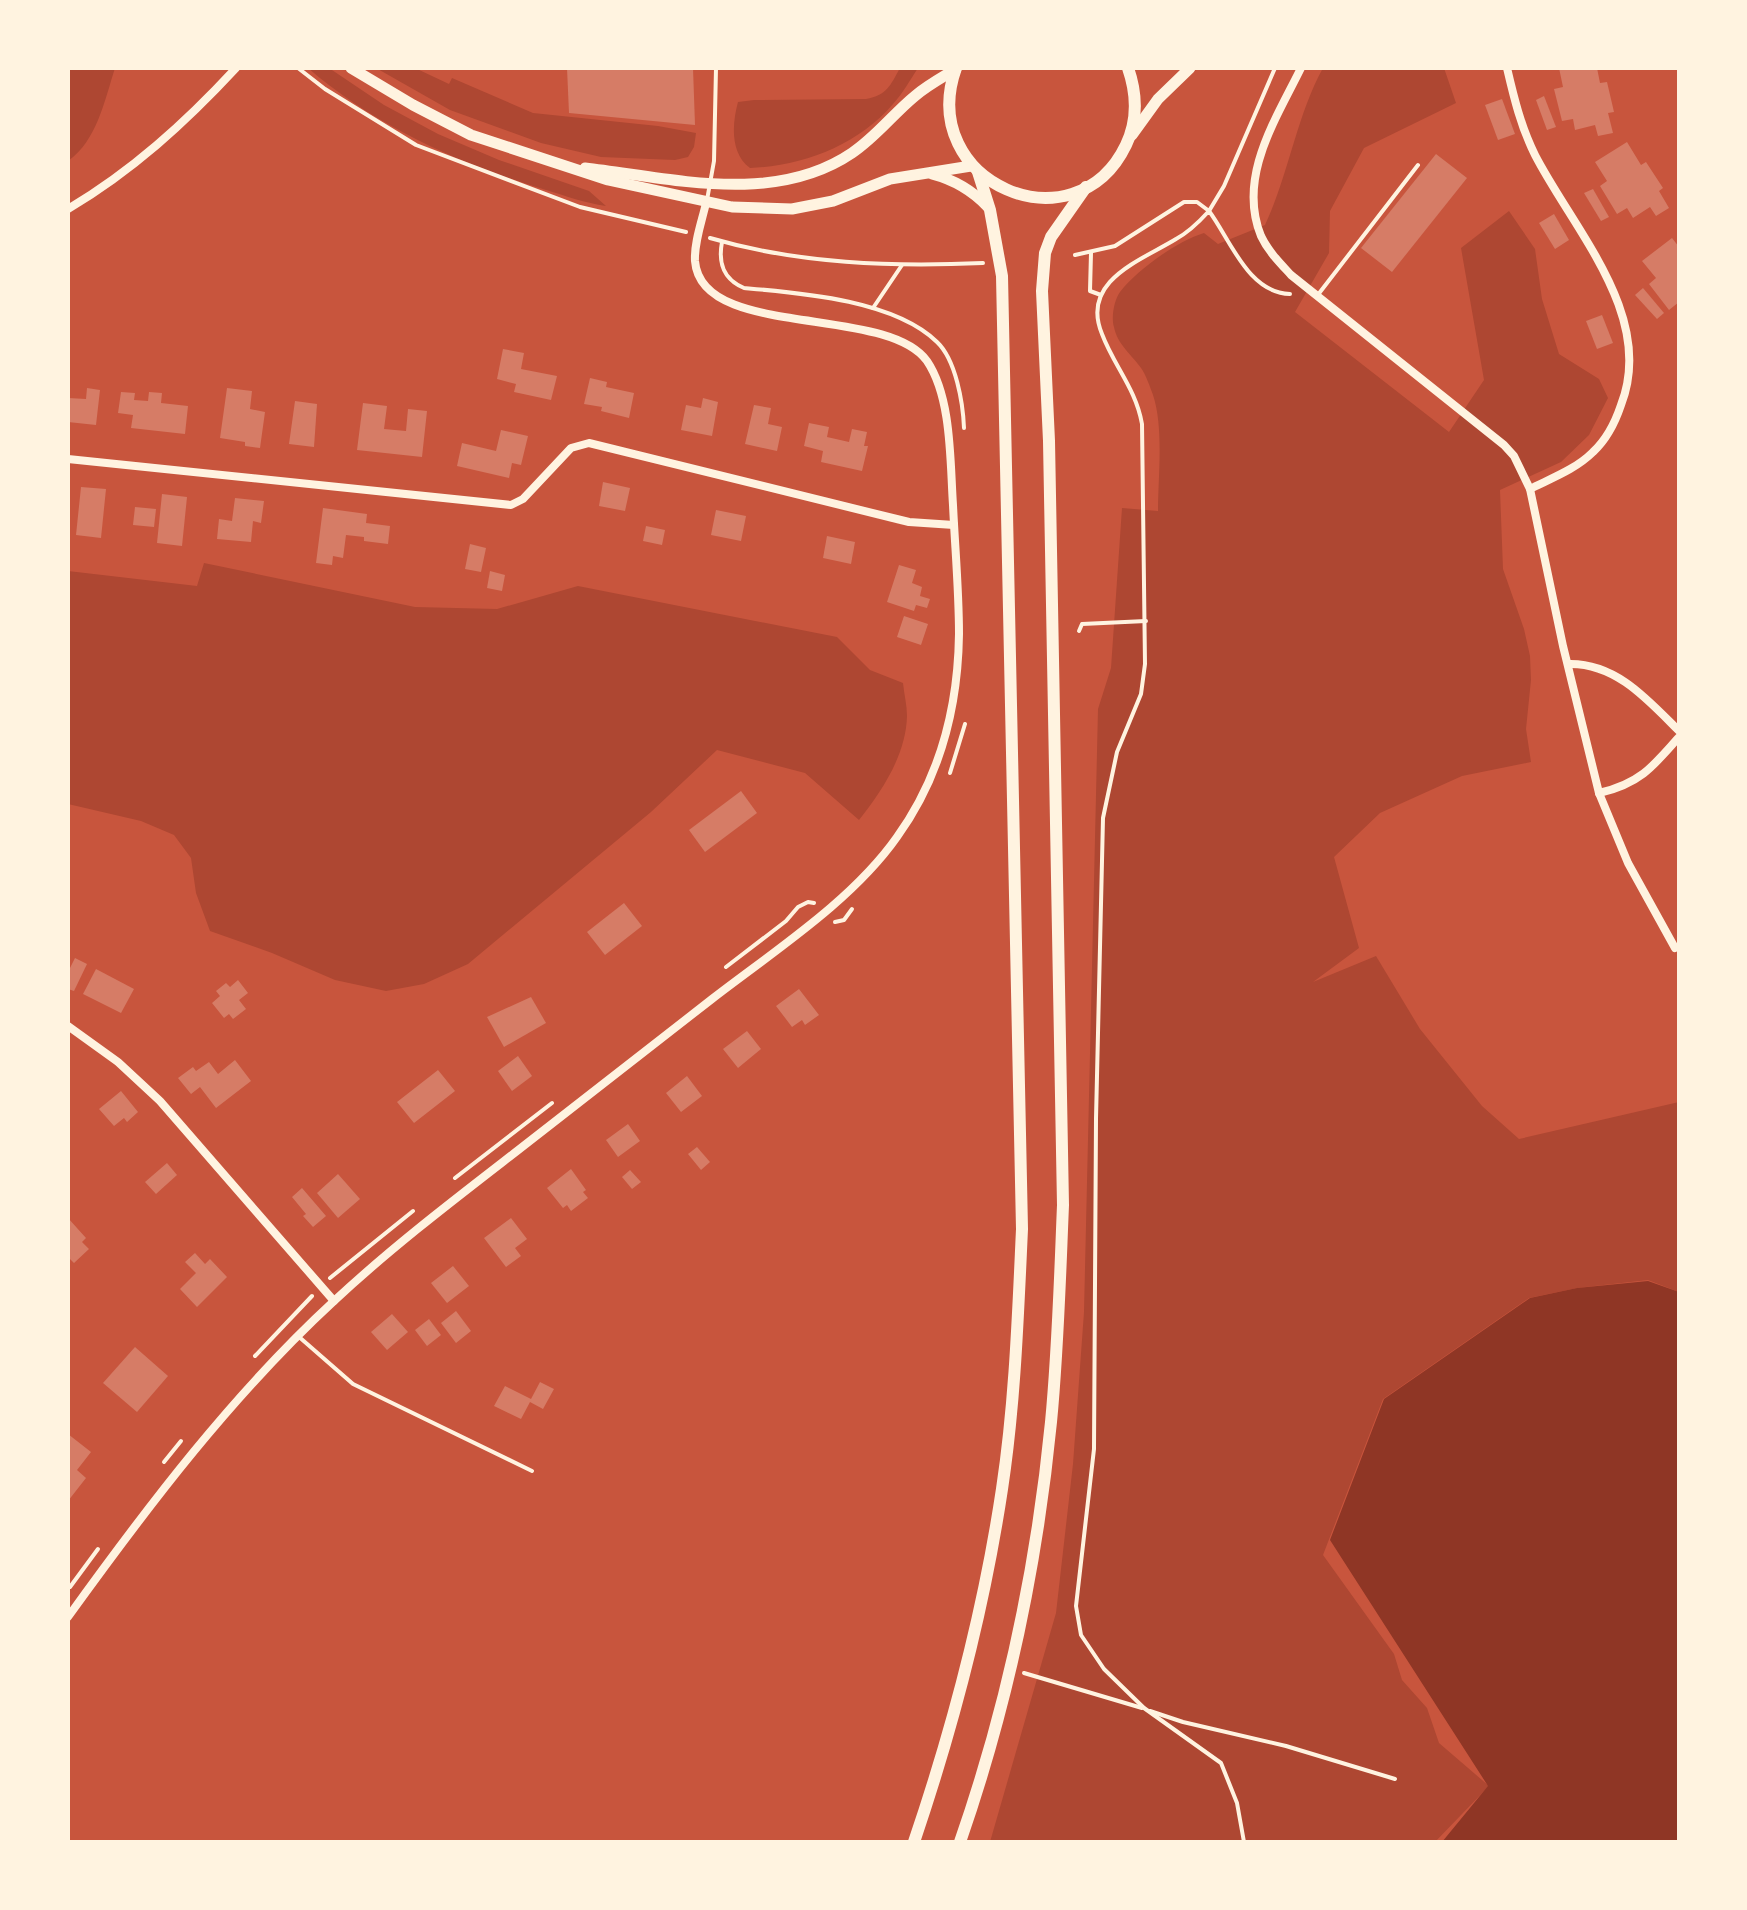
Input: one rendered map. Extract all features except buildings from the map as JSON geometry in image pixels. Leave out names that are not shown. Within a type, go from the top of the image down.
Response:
[{"type":"main road","points":[[914,1842],[935,1780],[985,1587],[1003,1487],[1018,1323],[1021,1198],[1002,276],[990,210],[975,169],[957,144],[950,119],[949,93],[956,68]]},
{"type":"main road","points":[[960,1842],[977,1793],[1010,1668],[1032,1567],[1051,1422],[1059,1322],[1063,1205],[1043,267],[1051,237],[1086,187],[1116,162],[1129,139],[1135,97],[1128,68]]},
{"type":"main road","points":[[975,169],[1002,189],[1029,197],[1058,196],[1086,187]]},
{"type":"street","points":[[68,209],[120,176],[157,146],[236,68]]},
{"type":"street","points":[[351,68],[471,135],[608,180],[706,203],[792,209],[833,201],[890,179],[924,172],[975,169]]},
{"type":"street","points":[[541,160],[710,183],[745,185],[786,181],[821,170],[861,146],[916,95],[956,68]]},
{"type":"street","points":[[1129,139],[1158,99],[1190,68]]},
{"type":"street","points":[[1301,68],[1266,139],[1254,178],[1255,218],[1262,238],[1273,255],[1304,285],[1514,456],[1530,489],[1563,646],[1599,793],[1628,863],[1677,952]]},
{"type":"street","points":[[1507,68],[1520,120],[1535,156],[1612,288],[1630,355],[1625,397],[1604,440],[1571,468],[1530,489]]},
{"type":"street","points":[[924,172],[957,182],[974,192],[990,210]]},
{"type":"street","points":[[68,1617],[211,1432],[334,1301],[448,1204],[824,912],[889,850],[930,785],[951,717],[957,673],[959,597],[949,439],[942,397],[934,375],[925,358],[914,348],[878,333],[772,314],[719,298],[709,290],[695,262],[706,203]]},
{"type":"street","points":[[68,459],[511,505],[523,499],[571,448],[589,443],[909,522],[954,525]]},
{"type":"street","points":[[1569,664],[1586,663],[1626,680],[1679,734],[1650,771],[1623,787],[1599,793]]},
{"type":"street","points":[[68,1026],[118,1062],[160,1101],[334,1301]]},
{"type":"lane","points":[[706,203],[714,161],[716,68]]},
{"type":"lane","points":[[1317,296],[1418,165]]},
{"type":"lane","points":[[298,1336],[353,1384],[532,1471]]},
{"type":"path","points":[[298,68],[325,89],[416,145],[580,207],[698,235]]},
{"type":"path","points":[[1244,1842],[1237,1803],[1221,1763],[1144,1708],[1104,1669],[1081,1635],[1076,1606],[1094,1449],[1096,1119],[1103,818],[1117,752],[1141,694],[1146,621],[1139,402],[1101,332],[1097,316],[1101,296],[1112,278],[1177,239],[1209,211],[1224,186],[1275,68]]},
{"type":"path","points":[[1075,255],[1115,246],[1184,202],[1197,202],[1209,211],[1246,268],[1264,284],[1286,294],[1296,293],[1304,285]]},
{"type":"path","points":[[965,433],[963,403],[948,358],[938,342],[915,327],[873,308],[814,295],[736,284],[725,275],[719,257],[722,242],[787,255],[902,265],[985,263]]},
{"type":"path","points":[[1091,253],[1090,291],[1101,296]]},
{"type":"path","points":[[873,308],[902,265]]},
{"type":"path","points":[[1079,631],[1082,624],[1146,621]]},
{"type":"path","points":[[946,782],[966,721]]},
{"type":"path","points":[[726,968],[786,921],[798,907],[813,902],[832,921],[844,920],[860,900]]},
{"type":"path","points":[[451,1181],[560,1096]]},
{"type":"path","points":[[249,1364],[322,1286],[416,1209]]},
{"type":"path","points":[[163,1463],[189,1432]]},
{"type":"path","points":[[68,1589],[100,1546]]},
{"type":"path","points":[[1010,1668],[1183,1722],[1286,1746],[1395,1779]]},
{"type":"shaded area","points":[[68,68],[115,68],[93,131],[78,153],[68,161]]},
{"type":"shaded area","points":[[308,68],[329,68],[384,105],[438,134],[499,160],[589,191],[606,206],[514,180],[451,156],[362,108]]},
{"type":"shaded area","points":[[376,68],[415,68],[449,84],[452,78],[533,113],[696,133],[694,147],[688,157],[675,160],[601,157],[541,143],[450,110]]},
{"type":"shaded area","points":[[900,68],[918,68],[893,104],[846,142],[790,163],[750,168],[743,162],[734,138],[738,102],[866,99],[887,89]]},
{"type":"shaded area","points":[[1323,68],[1444,68],[1456,103],[1364,148],[1330,211],[1329,253],[1295,312],[1449,432],[1484,380],[1461,248],[1509,211],[1535,249],[1542,299],[1559,354],[1599,379],[1608,398],[1589,435],[1561,462],[1500,490],[1503,569],[1530,656],[1526,729],[1531,762],[1462,776],[1380,813],[1334,857],[1359,948],[1313,982],[1376,956],[1420,1029],[1482,1106],[1519,1139],[1679,1102],[1679,1292],[1648,1280],[1577,1288],[1529,1298],[1383,1399],[1323,1555],[1394,1654],[1402,1680],[1427,1708],[1439,1743],[1489,1786],[1435,1842],[990,1842],[1056,1613],[1073,1464],[1084,1312],[1098,709],[1111,668],[1122,508],[1158,511],[1159,437],[1156,408],[1143,371],[1116,333],[1114,309],[1118,295],[1127,283],[1182,242],[1204,233],[1218,244],[1265,225],[1306,106]]},
{"type":"shaded area","points":[[204,563],[415,607],[497,609],[578,586],[837,637],[870,670],[903,683],[906,730],[884,785],[859,820],[805,773],[717,750],[651,812],[468,964],[424,984],[386,991],[335,980],[210,931],[196,893],[191,858],[174,835],[141,821],[68,804],[68,571],[197,586]]},
{"type":"shaded area","points":[[1648,1281],[1679,1292],[1679,1842],[1442,1842],[1488,1786],[1330,1540],[1384,1399],[1530,1298],[1577,1288]]}]
